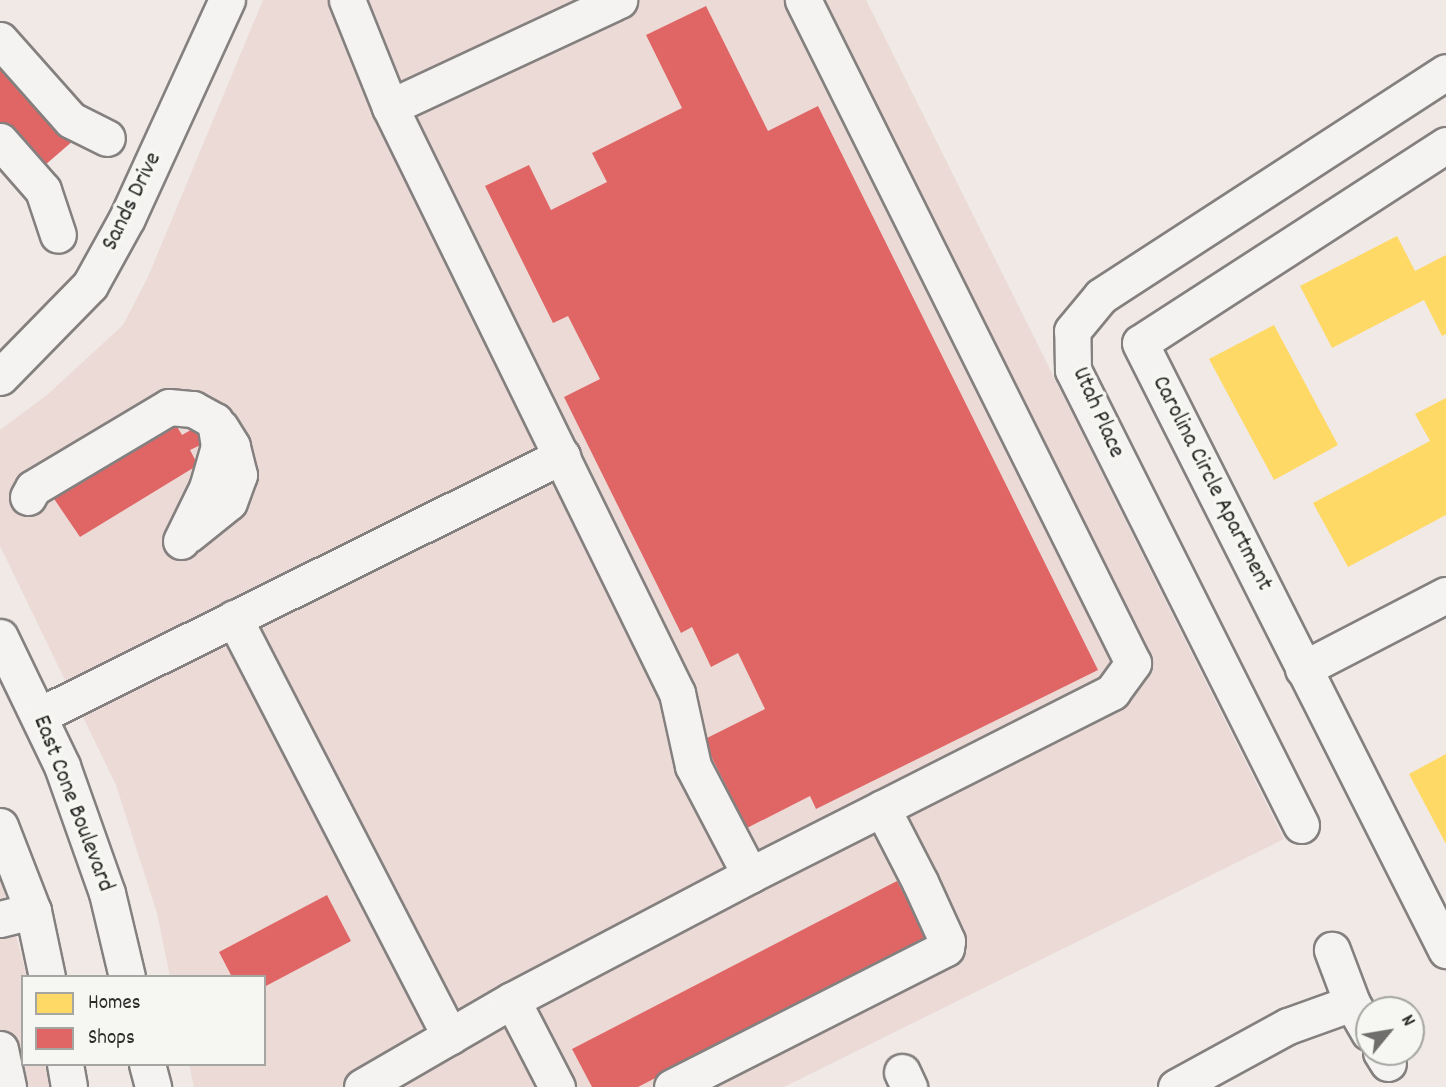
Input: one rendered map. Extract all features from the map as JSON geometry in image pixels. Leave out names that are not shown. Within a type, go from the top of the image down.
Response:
[{"type":"street","name":"Sands Drive","points":[[0,377],[90,285],[127,218],[227,0]]},
{"type":"street","points":[[347,0],[390,107],[677,693],[693,766],[750,874]]},
{"type":"street","points":[[390,107],[619,0]]},
{"type":"street","points":[[362,1087],[512,1000],[750,874],[1112,692],[1133,663],[803,0]]},
{"type":"street","points":[[0,40],[71,120],[107,138]]},
{"type":"street","name":"Utah Place","points":[[1301,825],[1073,370],[1072,331],[1101,296],[1446,72]]},
{"type":"street","points":[[0,141],[43,190],[58,235]]},
{"type":"street","name":"Carolina Circle Apartment","points":[[1446,145],[1140,343],[1446,950]]},
{"type":"street","points":[[28,497],[33,488],[169,407],[193,409],[215,421],[219,446],[213,467],[181,541]]},
{"type":"street","points":[[40,715],[562,456]]},
{"type":"street","points":[[1303,669],[1446,595]]},
{"type":"street","points":[[234,618],[450,1035]]},
{"type":"street","name":"East Cone Boulevard","points":[[0,637],[40,715],[107,893],[127,975]]},
{"type":"street","points":[[673,1087],[946,948],[931,906],[882,808]]},
{"type":"street","points":[[0,825],[33,911],[47,975]]},
{"type":"street","points":[[0,919],[33,911]]},
{"type":"street","points":[[1332,950],[1355,1005]]},
{"type":"street","points":[[512,1000],[557,1087]]},
{"type":"street","points":[[1176,1087],[1288,1026],[1355,1018]]},
{"type":"street","points":[[0,1049],[8,1087]]},
{"type":"street","points":[[148,1066],[153,1087]]},
{"type":"shaded area","points":[[263,0],[866,0],[1284,839],[784,1087],[194,1087],[189,1066],[266,1066],[266,975],[170,975],[157,913],[116,785],[0,546],[0,430],[47,395],[123,325],[148,277]]},
{"type":"shaded area","points":[[0,876],[26,975],[21,975],[21,1066],[46,1066],[50,1087],[0,1087]]},
{"type":"building: Homes","points":[[1397,236],[1415,271],[1446,255],[1446,334],[1442,336],[1424,300],[1332,348],[1300,286]]},
{"type":"building: Homes","points":[[1274,325],[1338,445],[1274,480],[1209,359]]},
{"type":"building: Homes","points":[[1446,398],[1446,515],[1348,567],[1313,503],[1430,441],[1415,414]]},
{"type":"building: Homes","points":[[1446,754],[1446,844],[1409,774]]},
{"type":"building: Shops","points":[[706,6],[768,131],[818,106],[1098,670],[816,809],[810,796],[747,828],[703,740],[765,709],[738,653],[711,667],[692,627],[681,633],[564,397],[600,379],[568,316],[553,323],[485,186],[529,165],[551,210],[607,182],[592,153],[682,108],[646,35]]},
{"type":"building: Shops","points":[[7,61],[74,140],[37,172],[0,128],[0,67]]},
{"type":"building: Shops","points":[[169,413],[182,435],[196,427],[205,443],[190,450],[198,465],[80,537],[46,487]]},
{"type":"building: Shops","points":[[897,881],[927,937],[638,1087],[592,1087],[572,1049]]},
{"type":"building: Shops","points":[[327,895],[351,941],[266,986],[266,975],[231,975],[219,952]]}]
